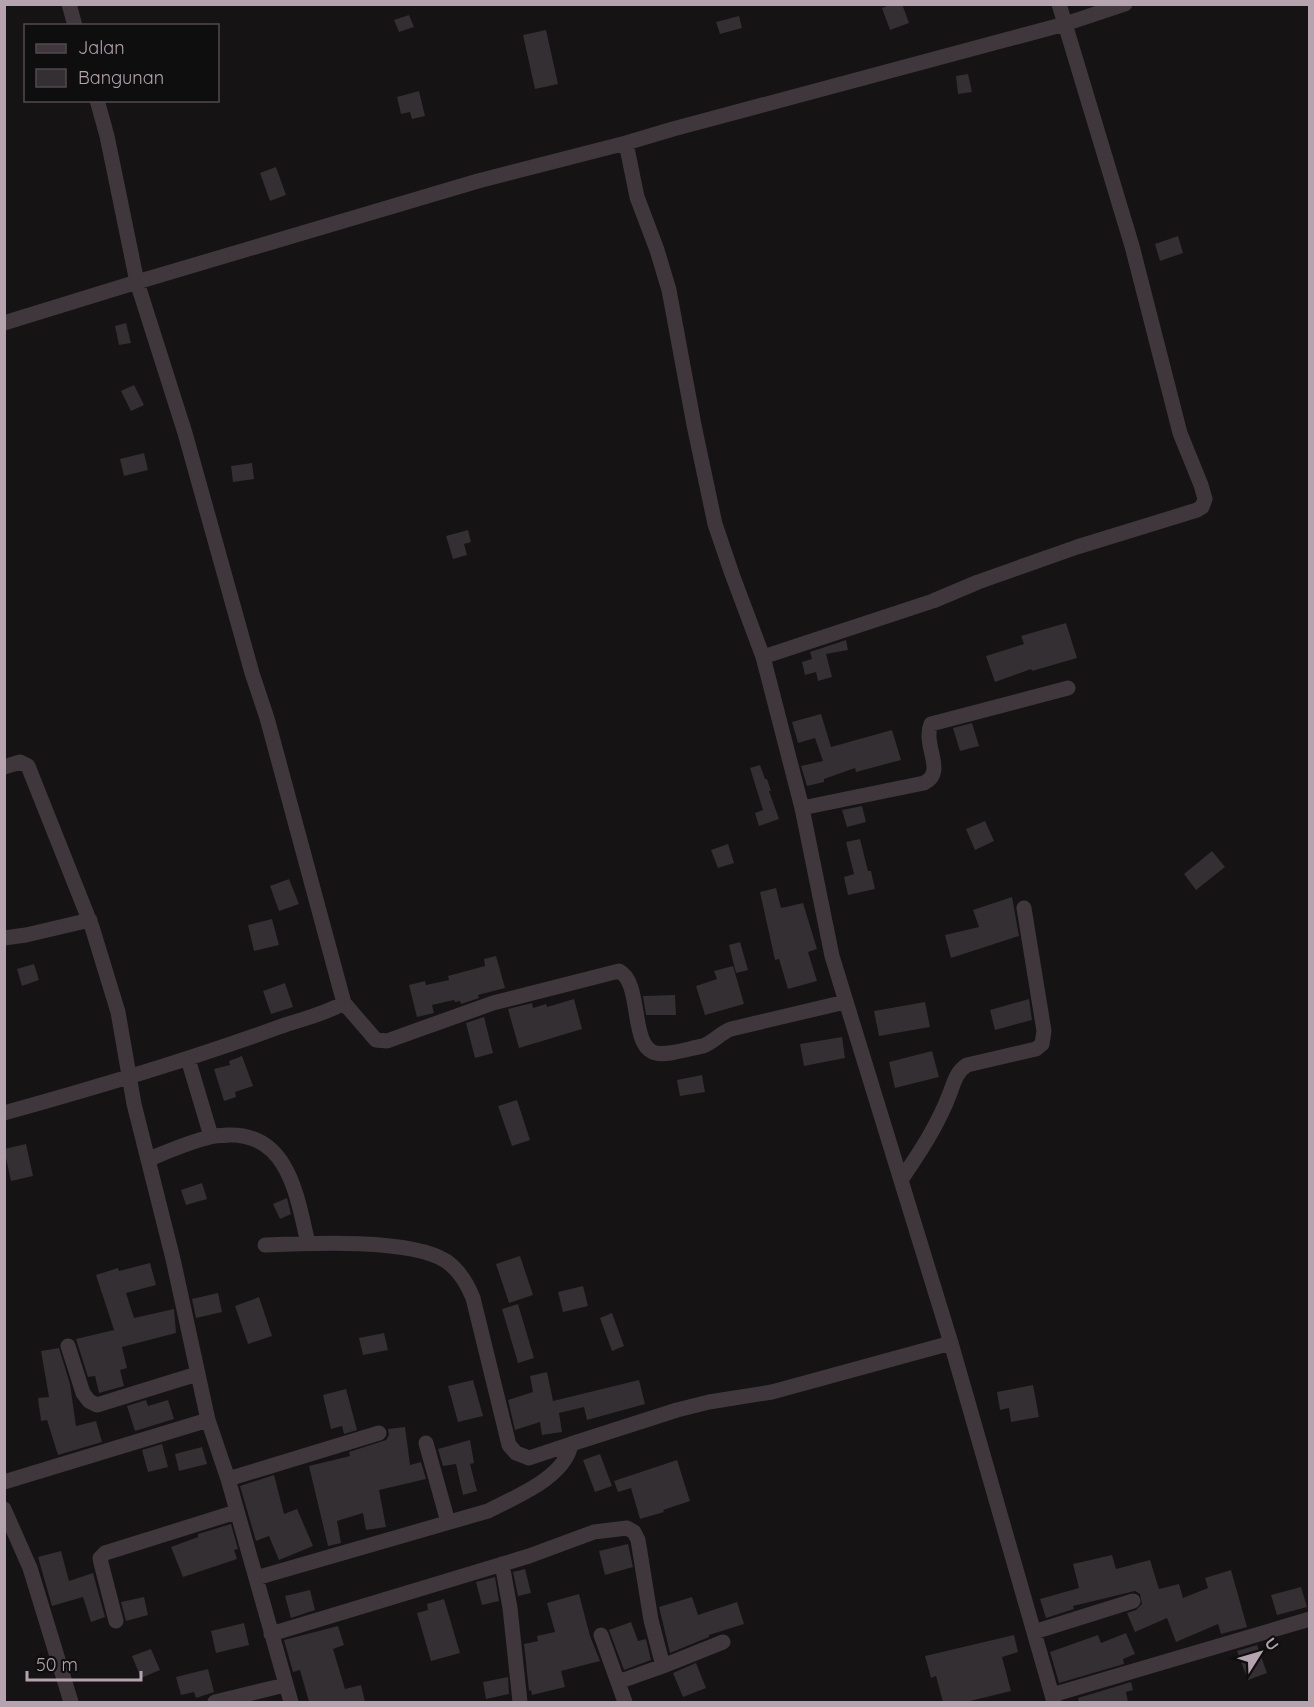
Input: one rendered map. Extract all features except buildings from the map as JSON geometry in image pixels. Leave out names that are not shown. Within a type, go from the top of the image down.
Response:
[{"type":"street","points":[[69,4],[74,24]]},
{"type":"street","points":[[764,657],[933,601],[1036,561],[1202,507],[1205,499],[1179,434],[1132,246],[1059,4]]},
{"type":"street","points":[[4,323],[478,181],[1065,24],[1125,4]]},
{"type":"street","points":[[98,102],[107,136],[137,282],[185,433],[252,673],[267,718],[344,1004],[376,1040],[387,1041],[493,1003],[619,971],[628,979],[643,1041],[650,1051],[658,1054],[709,1044],[731,1029],[845,1002]]},
{"type":"street","points":[[626,143],[637,197],[669,290],[715,524],[764,657],[802,807],[832,956],[951,1343],[1053,1699],[1310,1619]]},
{"type":"street","points":[[802,807],[931,780],[935,772],[927,733],[931,724],[1068,688]]},
{"type":"street","points":[[4,767],[20,762],[28,766],[90,920],[118,1012],[134,1104],[149,1158],[208,1420],[228,1479],[291,1702]]},
{"type":"street","points":[[901,1180],[939,1122],[956,1077],[962,1068],[1036,1048],[1042,1044],[1044,1031],[1024,908]]},
{"type":"street","points":[[4,938],[90,920]]},
{"type":"street","points":[[4,1113],[130,1078],[328,1012],[344,1004]]},
{"type":"street","points":[[188,1059],[211,1136]]},
{"type":"street","points":[[149,1158],[211,1136],[251,1137],[268,1146],[289,1173],[308,1243]]},
{"type":"street","points":[[265,1245],[308,1243],[394,1246],[424,1251],[446,1262],[465,1280],[473,1298],[509,1445],[516,1453],[529,1458],[677,1410],[709,1402],[772,1392],[951,1343]]},
{"type":"street","points":[[68,1346],[83,1393],[88,1401],[97,1405],[197,1374]]},
{"type":"street","points":[[4,1482],[208,1420]]},
{"type":"street","points":[[228,1479],[379,1433]]},
{"type":"street","points":[[426,1443],[448,1522]]},
{"type":"street","points":[[256,1578],[477,1515],[557,1471],[570,1454],[571,1444]]},
{"type":"street","points":[[4,1509],[30,1568],[71,1702]]},
{"type":"street","points":[[116,1621],[100,1558],[105,1553],[236,1512]]},
{"type":"street","points":[[271,1634],[606,1530],[627,1528],[634,1533],[641,1555],[651,1620],[663,1666]]},
{"type":"street","points":[[502,1564],[510,1608],[520,1702]]},
{"type":"street","points":[[1034,1632],[1133,1601]]},
{"type":"street","points":[[601,1635],[625,1702]]},
{"type":"street","points":[[618,1682],[723,1642]]},
{"type":"street","points":[[215,1702],[285,1685]]}]
